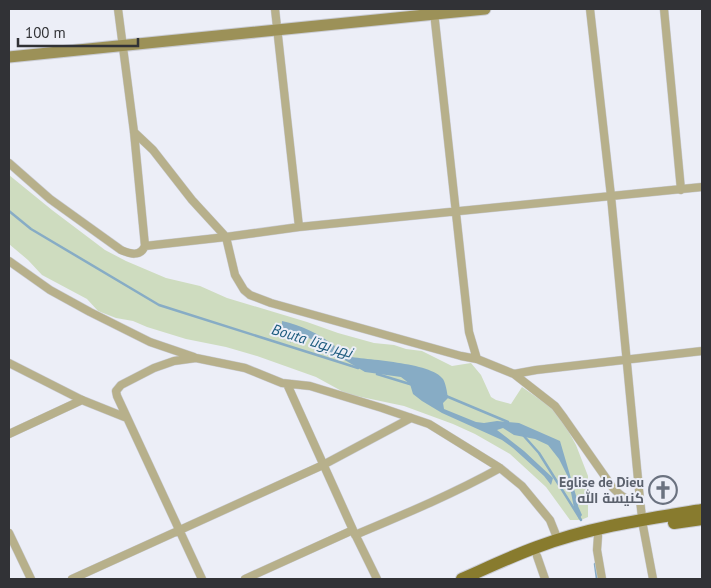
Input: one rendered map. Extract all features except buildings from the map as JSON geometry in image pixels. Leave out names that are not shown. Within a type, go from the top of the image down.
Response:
[{"type":"main road","points":[[462,579],[536,547],[702,510]]},
{"type":"main road","points":[[643,523],[702,519]]},
{"type":"main road","points":[[481,579],[537,556],[567,540]]},
{"type":"street","points":[[9,163],[50,199],[121,250],[134,254],[143,251],[145,246],[134,132],[118,9]]},
{"type":"street","points":[[275,9],[299,228]]},
{"type":"street","points":[[277,26],[408,9]]},
{"type":"street","points":[[9,57],[122,42],[277,26],[434,11],[485,9]]},
{"type":"street","points":[[590,9],[611,196],[640,500],[653,579]]},
{"type":"street","points":[[664,9],[681,190]]},
{"type":"street","points":[[434,11],[469,332],[477,359]]},
{"type":"street","points":[[9,49],[122,42]]},
{"type":"street","points":[[134,132],[153,150],[192,200],[226,237],[235,275],[250,295],[271,303],[477,359],[514,374],[555,406],[613,488],[621,496],[630,500],[640,500]]},
{"type":"street","points":[[145,246],[299,228],[702,187]]},
{"type":"street","points":[[9,261],[50,290],[150,342],[196,358],[245,368],[282,383],[310,386],[429,424],[500,468],[522,486],[567,540]]},
{"type":"street","points":[[514,374],[702,351]]},
{"type":"street","points":[[196,358],[174,361],[154,368],[121,386],[116,391],[202,579]]},
{"type":"street","points":[[9,362],[82,400],[127,418]]},
{"type":"street","points":[[287,384],[377,579]]},
{"type":"street","points":[[9,434],[82,400]]},
{"type":"street","points":[[72,579],[323,465],[411,418]]},
{"type":"street","points":[[244,579],[354,532],[465,488],[500,468]]},
{"type":"street","points":[[9,533],[31,579]]},
{"type":"street","points":[[595,534],[602,579]]},
{"type":"street","points":[[537,556],[545,579]]},
{"type":"green space","points":[[9,175],[105,250],[166,278],[200,286],[227,298],[338,333],[374,343],[422,351],[452,366],[471,363],[481,375],[491,397],[496,400],[511,404],[522,387],[552,408],[560,416],[576,445],[588,476],[588,517],[581,520],[570,520],[546,487],[510,454],[453,424],[404,406],[347,394],[316,377],[257,356],[226,347],[186,339],[98,311],[87,299],[42,275],[9,244]]},
{"type":"water","points":[[282,321],[303,328],[329,342],[335,346],[332,354],[323,346],[300,335],[294,334],[291,338],[291,343],[283,330]]},
{"type":"water","points":[[345,356],[412,365],[426,369],[436,373],[444,381],[448,398],[443,403],[444,409],[476,422],[519,423],[560,441],[582,515],[579,519],[574,508],[568,477],[559,459],[548,445],[535,439],[514,435],[503,428],[497,430],[524,451],[553,478],[551,485],[544,476],[502,440],[442,413],[422,401],[413,394],[410,384],[401,377],[365,372],[343,359]]},
{"type":"waterway","name":"Bouta نهر بوتا","points":[[9,211],[31,229],[159,305],[358,368]]},
{"type":"waterway","name":"Bouta نهر بوتا","points":[[377,374],[413,385]]},
{"type":"waterway","name":"Bouta نهر بوتا","points":[[446,396],[508,422]]},
{"type":"waterway","name":"Bouta نهر بوتا","points":[[523,435],[539,453],[581,520]]},
{"type":"waterway","points":[[595,564],[597,579]]},
{"type":"place","name":"Eglise de Dieu كنيسة الله","points":[[663,490]]}]
